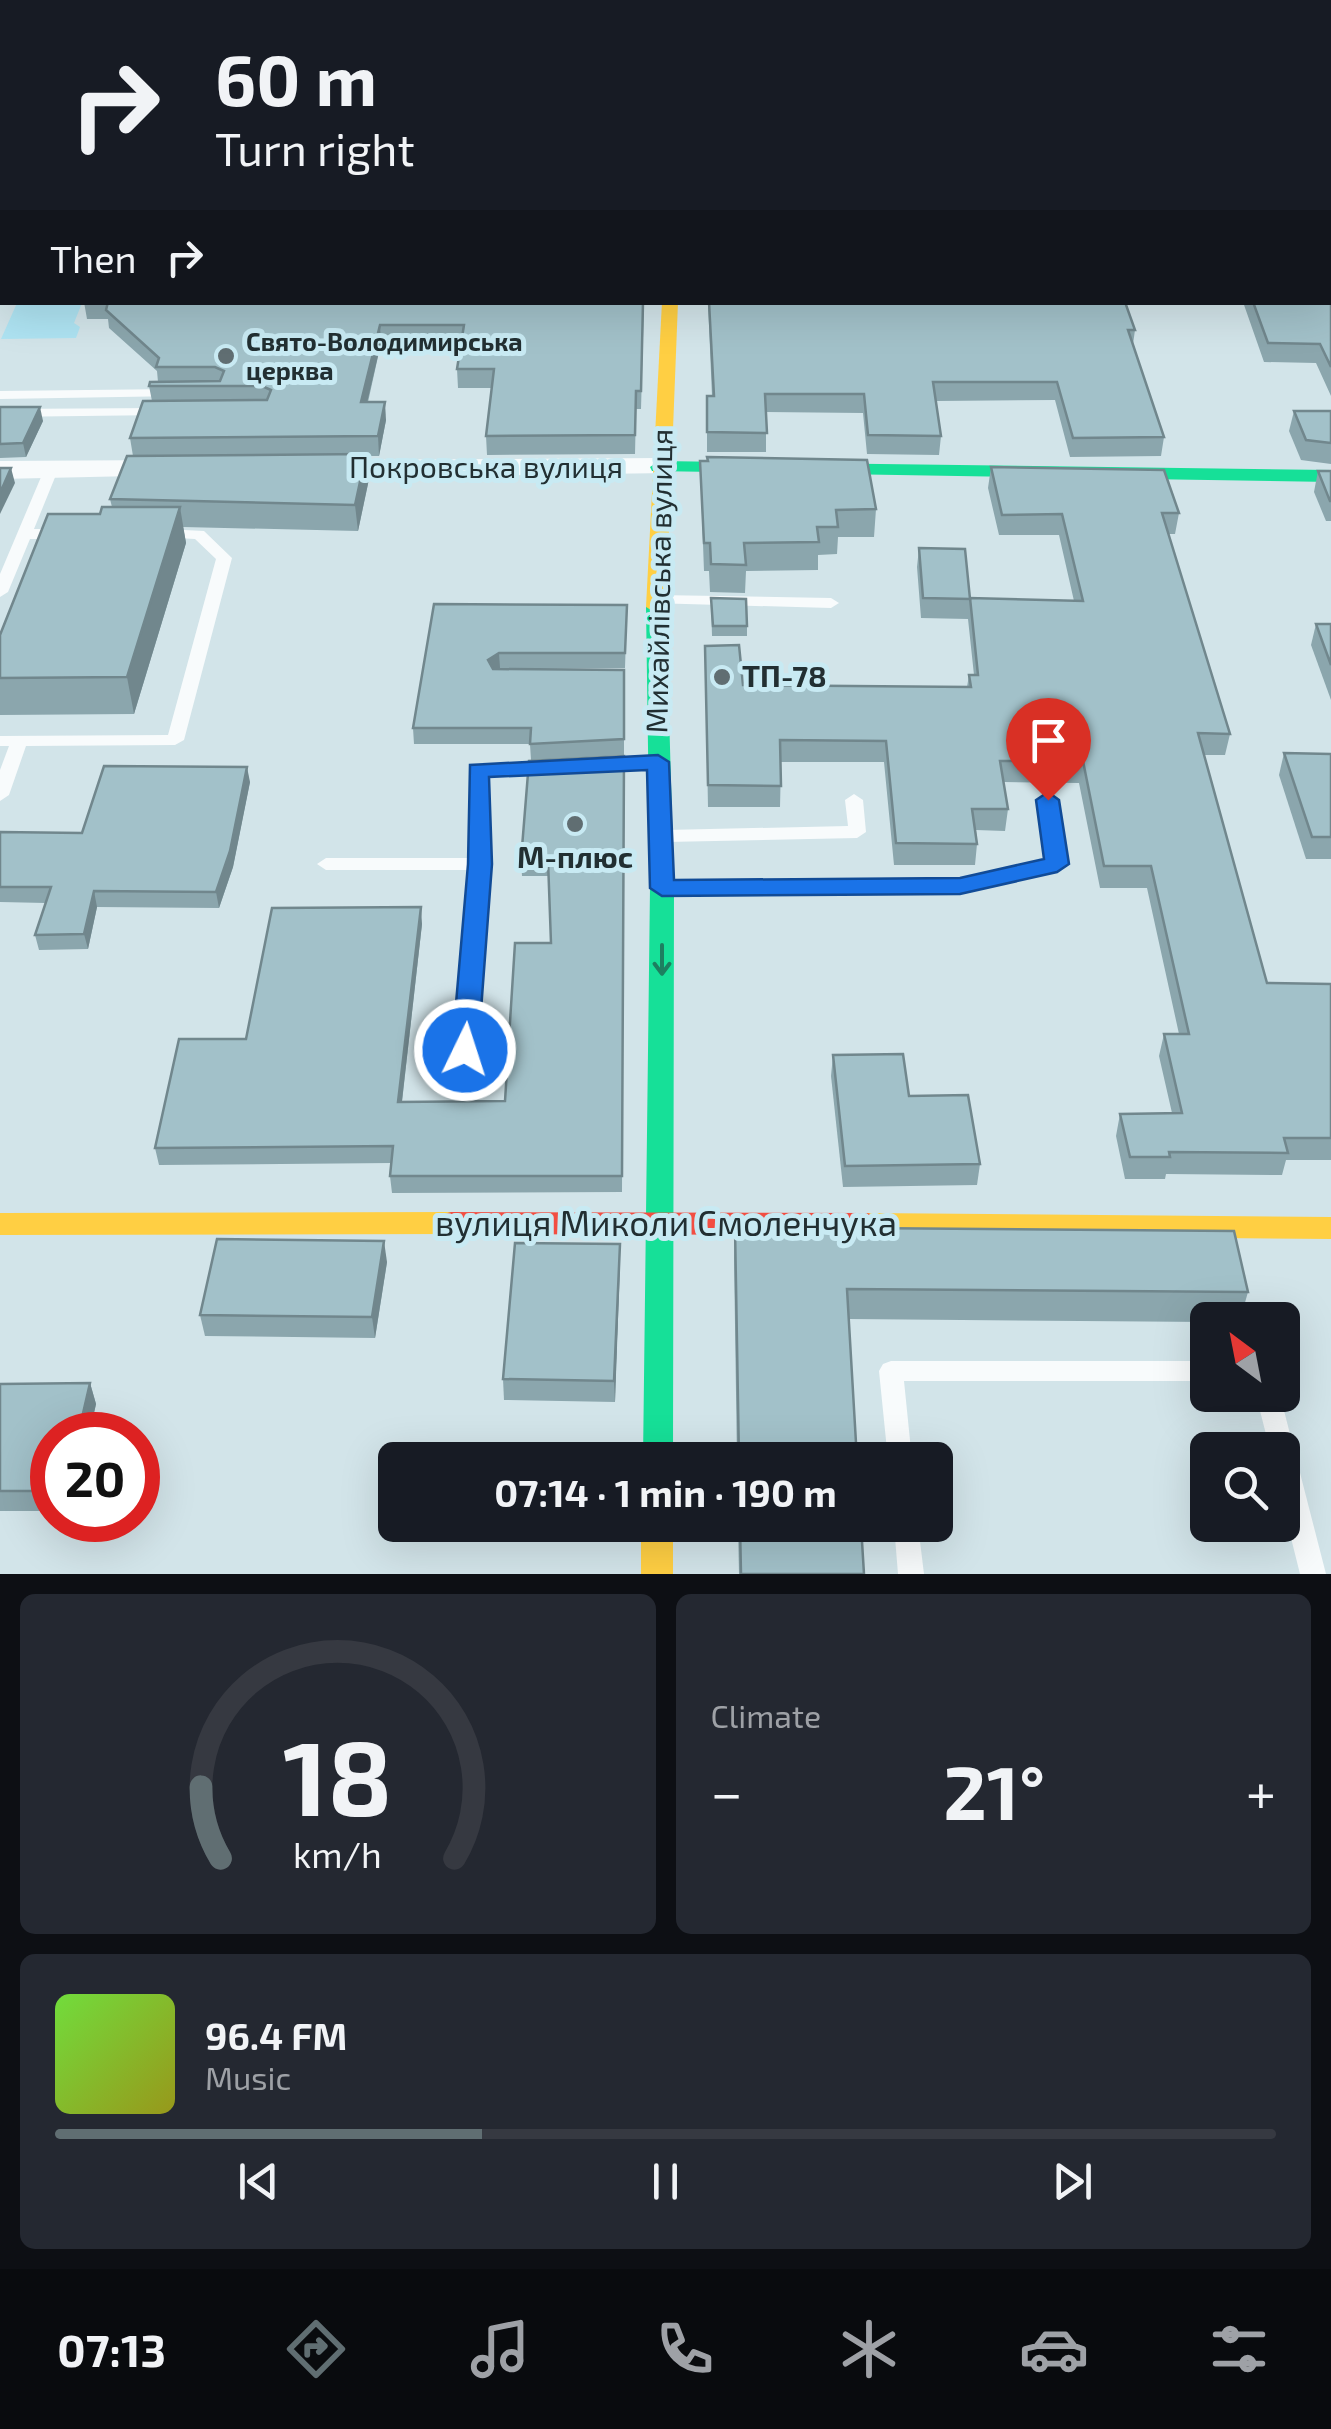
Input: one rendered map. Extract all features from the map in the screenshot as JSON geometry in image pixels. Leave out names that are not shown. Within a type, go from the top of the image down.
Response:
[{"type":"street","name":"Михайлівська вулиця","points":[[658,1442],[662,888],[661,836],[648,762],[647,678],[656,600],[659,467],[670,305]]},
{"type":"street","name":"Покровська вулиця","points":[[287,469],[659,467],[1331,476]]},
{"type":"street","points":[[0,470],[189,469]]},
{"type":"street","name":"вулиця Миколи Смоленчука","points":[[0,1224],[660,1222],[1331,1228]]},
{"type":"street","points":[[657,1542],[657,1574]]},
{"type":"lane","points":[[0,395],[198,393]]},
{"type":"lane","points":[[0,413],[170,412]]},
{"type":"lane","points":[[0,592],[51,470]]},
{"type":"lane","points":[[24,534],[82,534]]},
{"type":"lane","points":[[0,795],[9,741],[175,740],[224,558],[200,534],[141,534]]},
{"type":"lane","points":[[656,600],[831,603]]},
{"type":"lane","points":[[462,1086],[480,864],[478,770],[570,765]]},
{"type":"lane","points":[[661,836],[858,832],[854,800]]},
{"type":"lane","points":[[662,888],[960,886],[1057,864],[1048,800]]},
{"type":"lane","points":[[326,864],[480,864]]},
{"type":"lane","points":[[898,1442],[891,1371],[1190,1371]]},
{"type":"lane","points":[[1300,1522],[1313,1574]]},
{"type":"lane","points":[[907,1542],[910,1574]]},
{"type":"shaded area","points":[[16,305],[81,305],[74,323],[80,327],[76,338],[1,339]]},
{"type":"building","points":[[107,305],[643,305],[641,391],[636,391],[635,435],[486,436],[494,369],[457,369],[464,325],[380,325],[361,402],[385,402],[378,436],[130,438],[143,401],[267,400],[271,390],[262,386],[149,386],[150,382],[220,381],[224,371],[215,367],[156,367],[159,358],[106,310]]},
{"type":"building","points":[[709,305],[1126,305],[1135,330],[1128,330],[1164,437],[1073,438],[1057,382],[933,382],[941,436],[868,435],[864,394],[765,394],[767,433],[707,432],[707,396],[714,396]]},
{"type":"building","points":[[1254,305],[1331,305],[1331,367],[1320,344],[1268,343]]},
{"type":"building","points":[[0,407],[40,407],[23,443],[0,444]]},
{"type":"building","points":[[1294,411],[1331,411],[1331,443],[1306,440]]},
{"type":"building","points":[[366,454],[355,505],[110,499],[127,456]]},
{"type":"building","points":[[707,457],[867,460],[876,509],[836,510],[838,527],[817,527],[819,542],[744,543],[746,565],[711,564],[710,543],[704,543],[700,461],[708,461]]},
{"type":"building","points":[[991,467],[1164,470],[1179,513],[1162,513],[1230,734],[1198,733],[1267,983],[1331,984],[1331,1138],[1284,1138],[1288,1153],[1169,1152],[1170,1157],[1130,1157],[1120,1114],[1182,1113],[1164,1034],[1189,1034],[1151,866],[1104,866],[1083,761],[1000,761],[1008,809],[972,809],[977,844],[896,843],[886,741],[780,740],[781,786],[708,785],[705,646],[739,645],[743,685],[971,687],[969,675],[978,675],[970,598],[1083,601],[1062,514],[1002,515]]},
{"type":"building","points":[[0,468],[11,468],[0,493]]},
{"type":"building","points":[[1318,471],[1331,471],[1331,501],[1330,501]]},
{"type":"building","points":[[102,507],[180,507],[127,677],[0,678],[0,635],[48,514],[100,514]]},
{"type":"building","points":[[919,548],[965,549],[970,599],[923,598]]},
{"type":"building","points":[[711,598],[746,599],[747,626],[713,626]]},
{"type":"building","points":[[434,604],[627,605],[625,653],[499,653],[488,660],[493,669],[624,670],[624,739],[530,744],[531,728],[413,728]]},
{"type":"building","points":[[1316,624],[1331,624],[1331,665]]},
{"type":"building","points":[[1284,753],[1331,754],[1331,837],[1312,837]]},
{"type":"building","points":[[624,756],[622,1176],[390,1176],[393,1146],[155,1148],[179,1039],[246,1039],[272,908],[421,907],[398,1102],[505,1101],[515,943],[551,943],[548,860],[521,860],[529,761]]},
{"type":"building","points":[[104,766],[247,767],[230,851],[216,892],[94,891],[84,934],[35,935],[51,887],[0,887],[0,832],[82,833]]},
{"type":"building","points":[[903,1054],[909,1096],[968,1095],[980,1164],[845,1166],[833,1055]]},
{"type":"building","points":[[735,1227],[1234,1231],[1248,1292],[847,1289],[856,1442],[739,1442]]},
{"type":"building","points":[[217,1239],[384,1241],[372,1317],[200,1315]]},
{"type":"building","points":[[515,1243],[620,1244],[614,1381],[503,1379]]},
{"type":"building","points":[[90,1383],[83,1412],[30,1412],[30,1491],[0,1491],[0,1384]]},
{"type":"building","points":[[740,1542],[862,1542],[864,1574],[741,1574]]},
{"type":"traffic: fast","points":[[659,467],[1331,476]]},
{"type":"traffic: fast","points":[[656,607],[662,888],[658,1442]]},
{"type":"traffic: slow","points":[[656,607],[670,305]]},
{"type":"traffic: slow","points":[[0,1224],[451,1223]]},
{"type":"traffic: slow","points":[[867,1224],[1331,1228]]},
{"type":"traffic: slow","points":[[657,1542],[657,1574]]},
{"type":"traffic: jam","points":[[451,1223],[867,1224]]},
{"type":"place","name":"Свято-Володимирська церква","points":[[226,356]]},
{"type":"place","name":"ТП-78","points":[[722,677]]},
{"type":"place","name":"М-плюс","points":[[575,824]]},
{"type":"route","points":[[465,1050],[480,864],[478,770],[658,762],[662,888],[960,886],[1057,864],[1048,800]]}]
